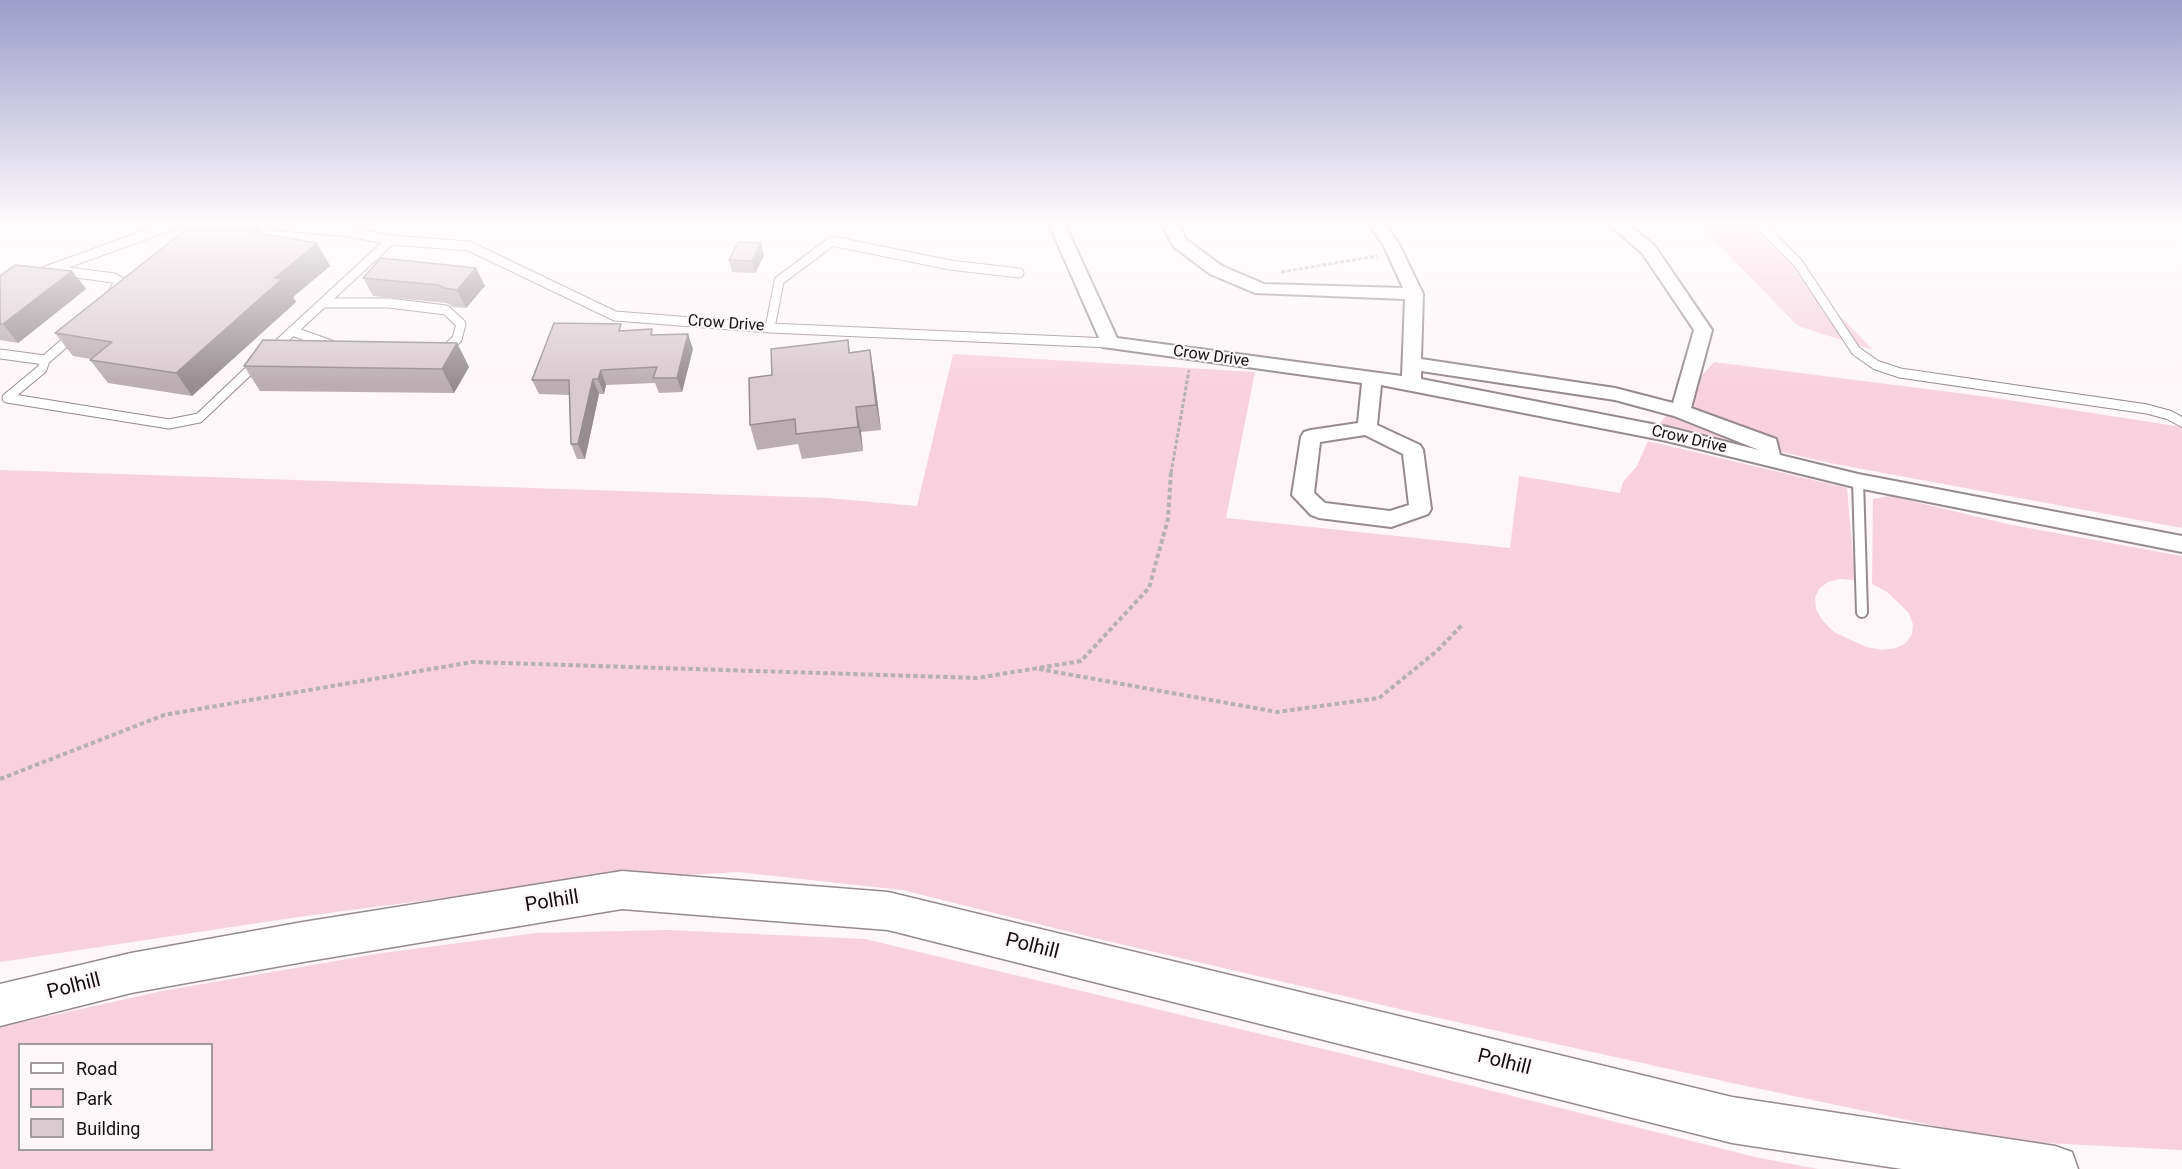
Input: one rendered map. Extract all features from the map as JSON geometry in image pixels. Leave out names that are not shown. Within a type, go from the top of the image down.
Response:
[{"type":"main road","name":"Polhill","points":[[0,1005],[142,971],[303,942],[622,890],[888,911],[1732,1120],[2055,1169]]},
{"type":"street","points":[[1080,277],[1110,343]]},
{"type":"street","points":[[1231,277],[1261,289],[1414,294]]},
{"type":"street","points":[[1406,277],[1414,294],[1412,374],[1615,394],[1680,411],[1769,444],[1770,460]]},
{"type":"street","points":[[1667,277],[1703,330],[1680,411]]},
{"type":"street","name":"Crow Drive","points":[[1110,343],[1372,379],[1412,374],[1858,482],[2182,544]]},
{"type":"street","points":[[1367,428],[1372,379]]},
{"type":"street","points":[[1367,428],[1413,450],[1420,509],[1391,519],[1319,510],[1303,495],[1311,436],[1367,428]]},
{"type":"lane","points":[[102,277],[119,281],[108,301]]},
{"type":"lane","points":[[84,326],[45,360],[42,369],[8,398],[169,424],[199,418],[351,277]]},
{"type":"lane","name":"Crow Drive","points":[[533,277],[615,316],[770,328],[1110,343]]},
{"type":"lane","points":[[770,328],[779,281],[785,277]]},
{"type":"lane","points":[[1807,277],[1856,351],[1876,365],[1900,373],[2147,409],[2169,415],[2182,422]]},
{"type":"lane","points":[[322,303],[389,303],[446,310],[461,324],[457,339],[442,353],[431,356]]},
{"type":"lane","points":[[292,331],[336,347]]},
{"type":"lane","points":[[0,354],[45,360]]},
{"type":"lane","points":[[1858,482],[1862,612]]},
{"type":"path","points":[[1248,284],[1265,277]]},
{"type":"path","points":[[0,779],[164,715],[472,662],[977,678],[1081,661],[1149,588],[1168,519],[1172,462],[1192,354]]},
{"type":"path","points":[[1036,668],[1277,712],[1379,698],[1437,651],[1463,624]]},
{"type":"green space","points":[[1750,277],[1802,277],[1873,350],[1798,326]]},
{"type":"green space","points":[[953,354],[1255,372],[1226,518],[1510,548],[1519,476],[1620,493],[1623,482],[1637,466],[1648,441],[1847,488],[1855,580],[1840,579],[1828,582],[1819,589],[1815,598],[1816,609],[1823,621],[1834,632],[1866,647],[1882,650],[1896,648],[1906,643],[1912,634],[1913,624],[1908,612],[1887,592],[1872,584],[1873,499],[1890,496],[2012,525],[2182,556],[2182,1150],[2007,1141],[1421,1014],[1086,936],[902,890],[738,872],[550,884],[298,917],[0,962],[0,470],[827,498],[917,506]]},
{"type":"green space","points":[[1714,362],[1989,397],[2182,427],[2182,528],[1830,463],[1659,424]]},
{"type":"green space","points":[[668,930],[865,939],[1377,1062],[1755,1157],[1818,1169],[0,1169],[0,1027],[162,991],[382,953],[536,933]]},
{"type":"building","points":[[0,277],[65,277],[3,324],[0,324]]},
{"type":"building","points":[[126,277],[277,277],[275,278],[282,279],[176,373],[90,360],[112,342],[55,333]]},
{"type":"building","points":[[469,277],[457,290],[438,285],[363,278]]},
{"type":"building","points":[[554,323],[621,324],[619,331],[652,329],[651,335],[688,334],[677,378],[653,378],[657,367],[601,370],[598,379],[593,379],[578,444],[571,444],[569,380],[532,380]]},
{"type":"building","points":[[263,340],[457,343],[442,369],[244,366]]},
{"type":"building","points":[[848,340],[849,353],[870,350],[876,405],[856,407],[858,427],[796,434],[795,419],[750,425],[749,378],[772,375],[771,349]]}]
